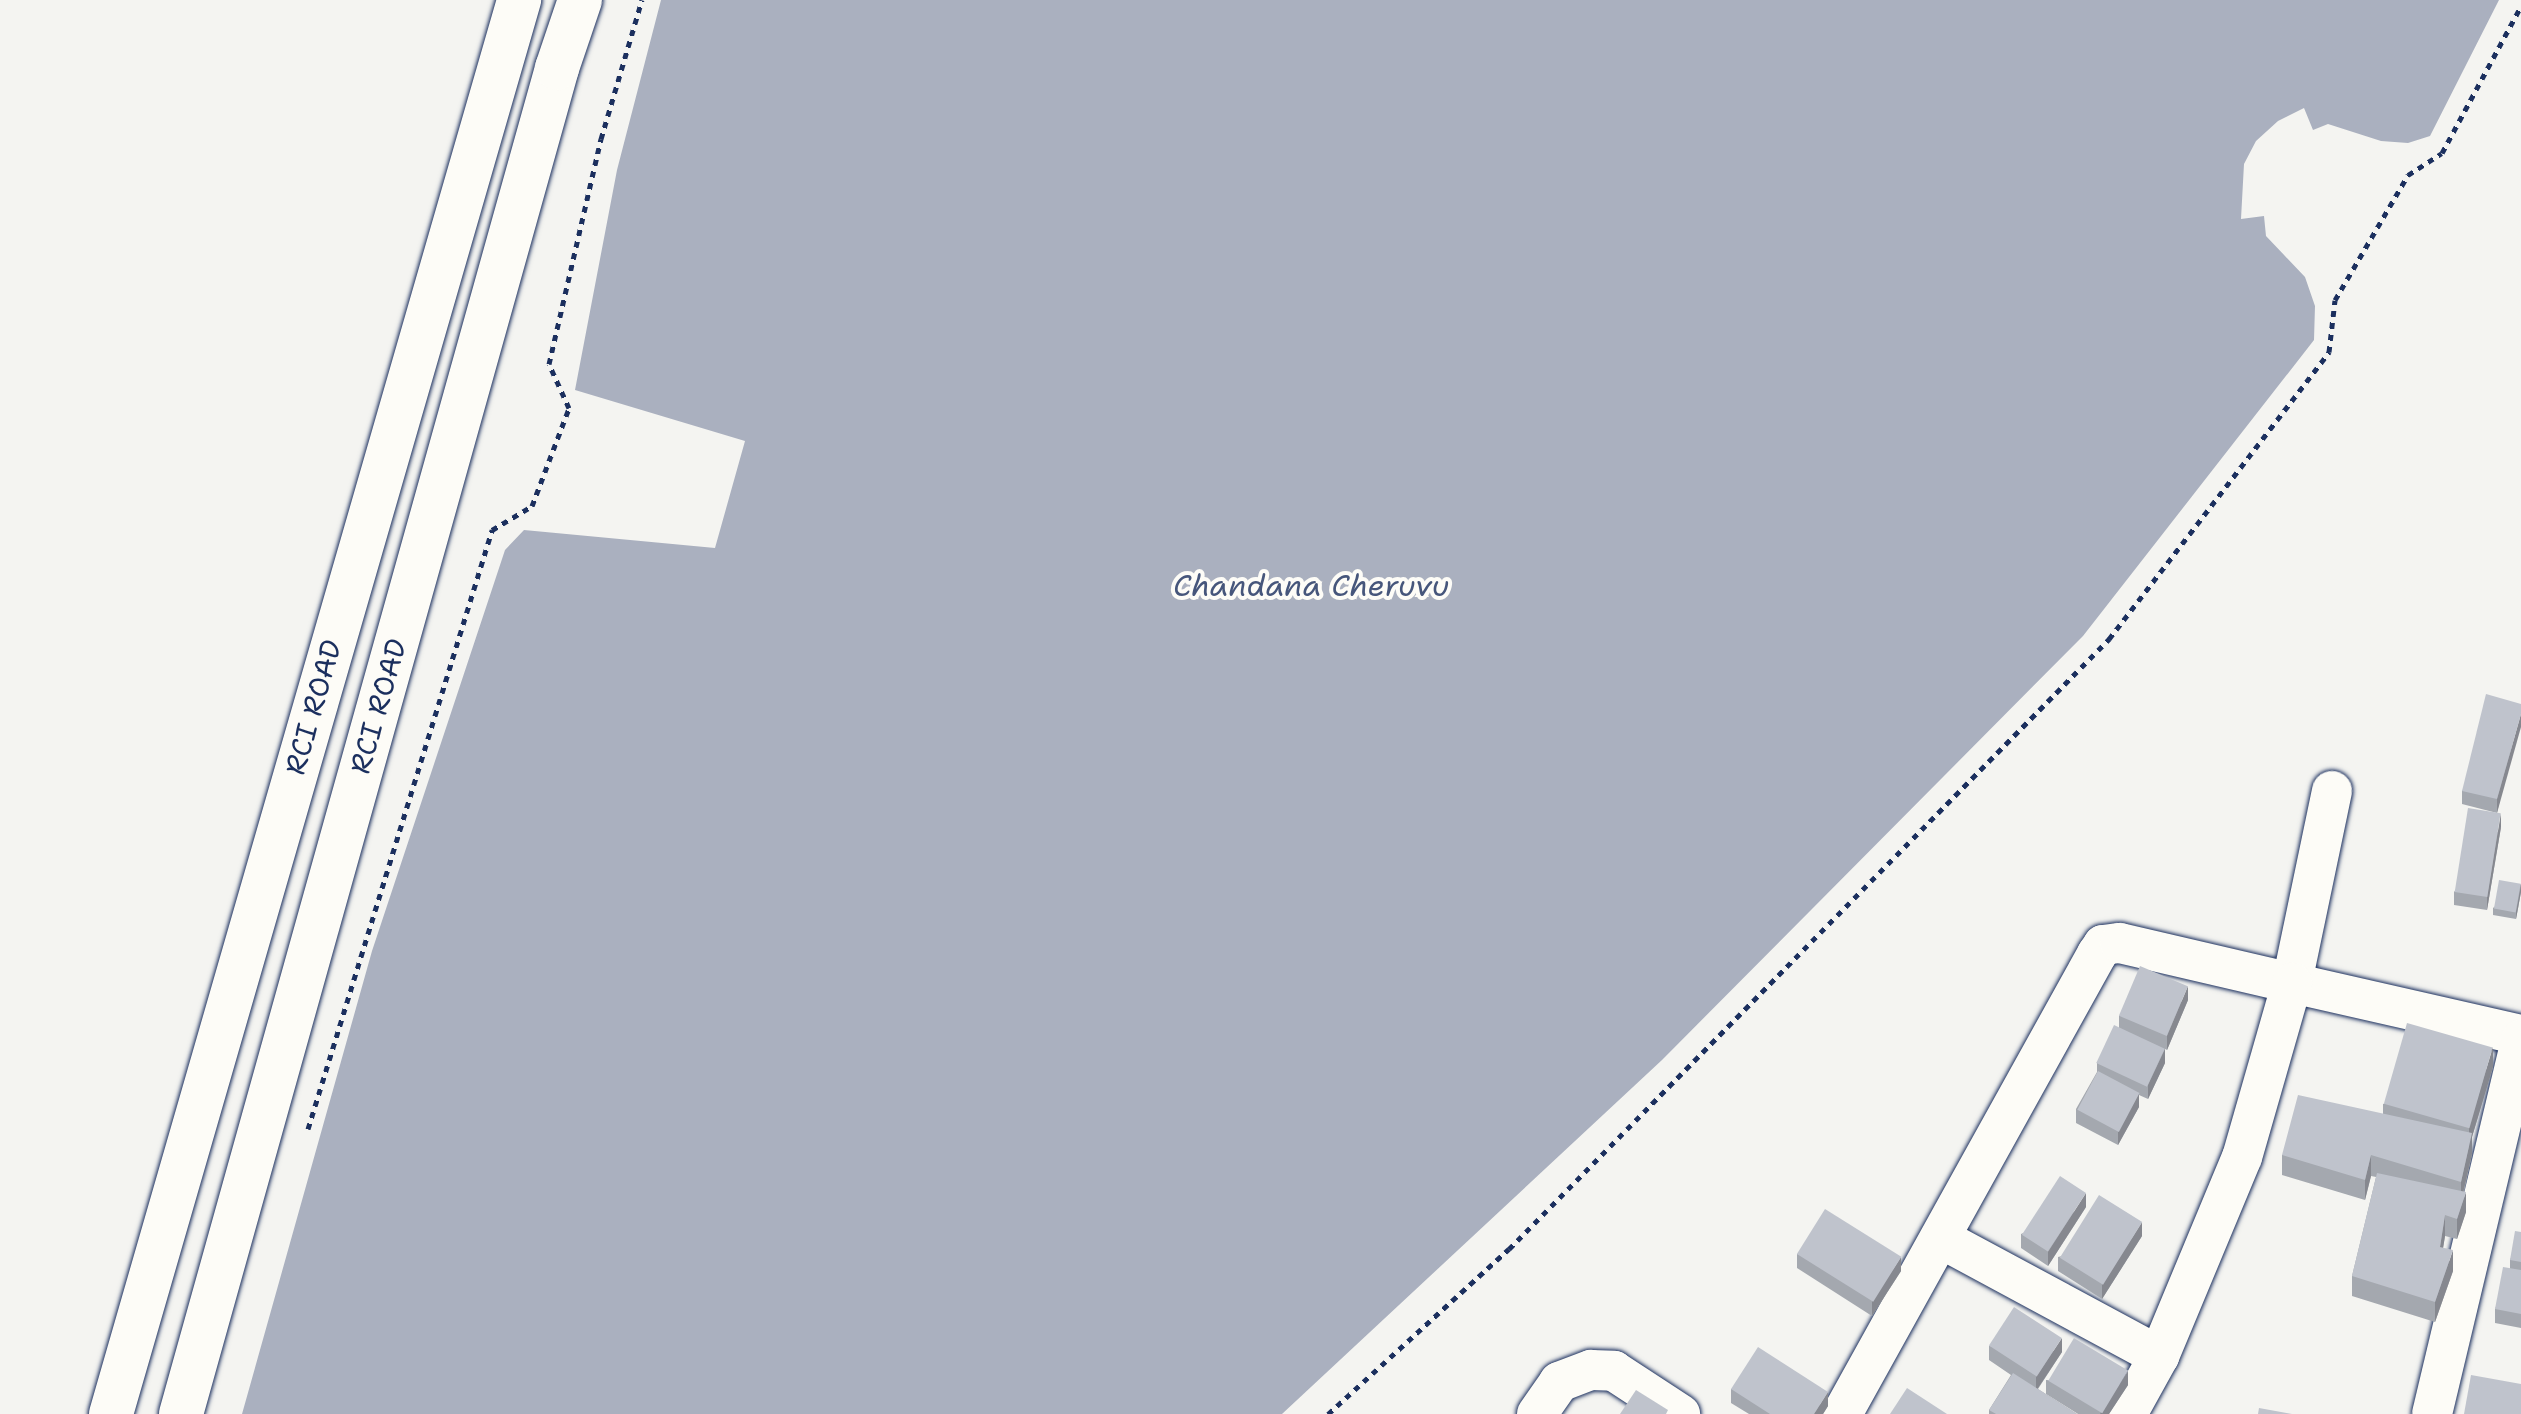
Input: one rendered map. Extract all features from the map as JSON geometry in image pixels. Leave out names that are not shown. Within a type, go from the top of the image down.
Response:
[{"type":"main road","name":"RCI ROAD","points":[[111,1414],[519,0]]},
{"type":"main road","name":"RCI ROAD","points":[[181,1414],[552,84],[580,0]]},
{"type":"street","points":[[2127,1414],[2159,1356],[2242,1157],[2292,983],[2332,791]]},
{"type":"street","points":[[1842,1414],[2103,945],[2120,943],[2521,1037],[2432,1414]]},
{"type":"street","points":[[1940,1238],[2159,1356]]},
{"type":"street","points":[[1537,1414],[1559,1382],[1591,1370],[1614,1371],[1680,1414]]},
{"type":"path","points":[[305,1140],[492,530],[532,506],[569,408],[549,364],[601,139],[642,0]]},
{"type":"path","points":[[1328,1414],[1509,1249],[2109,639],[2329,352],[2335,300],[2408,175],[2442,153],[2521,6]]},
{"type":"water","name":"Chandana Cheruvu","points":[[661,0],[2499,0],[2430,136],[2408,143],[2381,141],[2328,124],[2313,130],[2304,108],[2278,121],[2256,141],[2244,164],[2241,219],[2264,216],[2266,236],[2305,277],[2315,306],[2314,340],[2083,636],[1662,1060],[1282,1414],[242,1414],[372,951],[505,550],[524,530],[715,548],[745,441],[575,390],[617,170]]},
{"type":"building","points":[[2486,694],[2521,704],[2521,714],[2497,799],[2462,791]]},
{"type":"building","points":[[2468,808],[2501,813],[2487,897],[2455,892]]},
{"type":"building","points":[[2499,880],[2521,884],[2516,912],[2494,909]]},
{"type":"building","points":[[2140,966],[2188,986],[2167,1036],[2119,1016]]},
{"type":"building","points":[[2407,1023],[2493,1048],[2469,1128],[2384,1104]]},
{"type":"building","points":[[2114,1025],[2165,1049],[2147,1087],[2096,1063]]},
{"type":"building","points":[[2098,1071],[2139,1093],[2119,1132],[2077,1110]]},
{"type":"building","points":[[2298,1095],[2472,1133],[2461,1182],[2371,1155],[2365,1180],[2282,1155]]},
{"type":"building","points":[[2377,1173],[2466,1192],[2457,1219],[2445,1215],[2440,1247],[2453,1250],[2435,1302],[2352,1276]]},
{"type":"building","points":[[2060,1176],[2086,1193],[2048,1252],[2022,1235]]},
{"type":"building","points":[[2099,1195],[2142,1222],[2103,1285],[2060,1258]]},
{"type":"building","points":[[1825,1209],[1901,1257],[1873,1302],[1797,1254]]},
{"type":"building","points":[[2515,1231],[2521,1232],[2521,1262],[2510,1260]]},
{"type":"building","points":[[2503,1267],[2521,1270],[2521,1314],[2495,1309]]},
{"type":"building","points":[[2014,1307],[2062,1338],[2037,1377],[1989,1346]]},
{"type":"building","points":[[2074,1338],[2128,1370],[2102,1413],[2048,1381]]},
{"type":"building","points":[[1758,1347],[1828,1392],[1814,1414],[1770,1414],[1731,1389]]},
{"type":"building","points":[[2013,1373],[2077,1414],[1996,1414],[1989,1410]]},
{"type":"building","points":[[2471,1375],[2521,1384],[2521,1414],[2464,1414]]},
{"type":"building","points":[[1907,1388],[1947,1414],[1890,1414]]},
{"type":"building","points":[[1636,1390],[1668,1410],[1666,1414],[1620,1414]]},
{"type":"building","points":[[2259,1408],[2292,1414],[2258,1414]]}]
